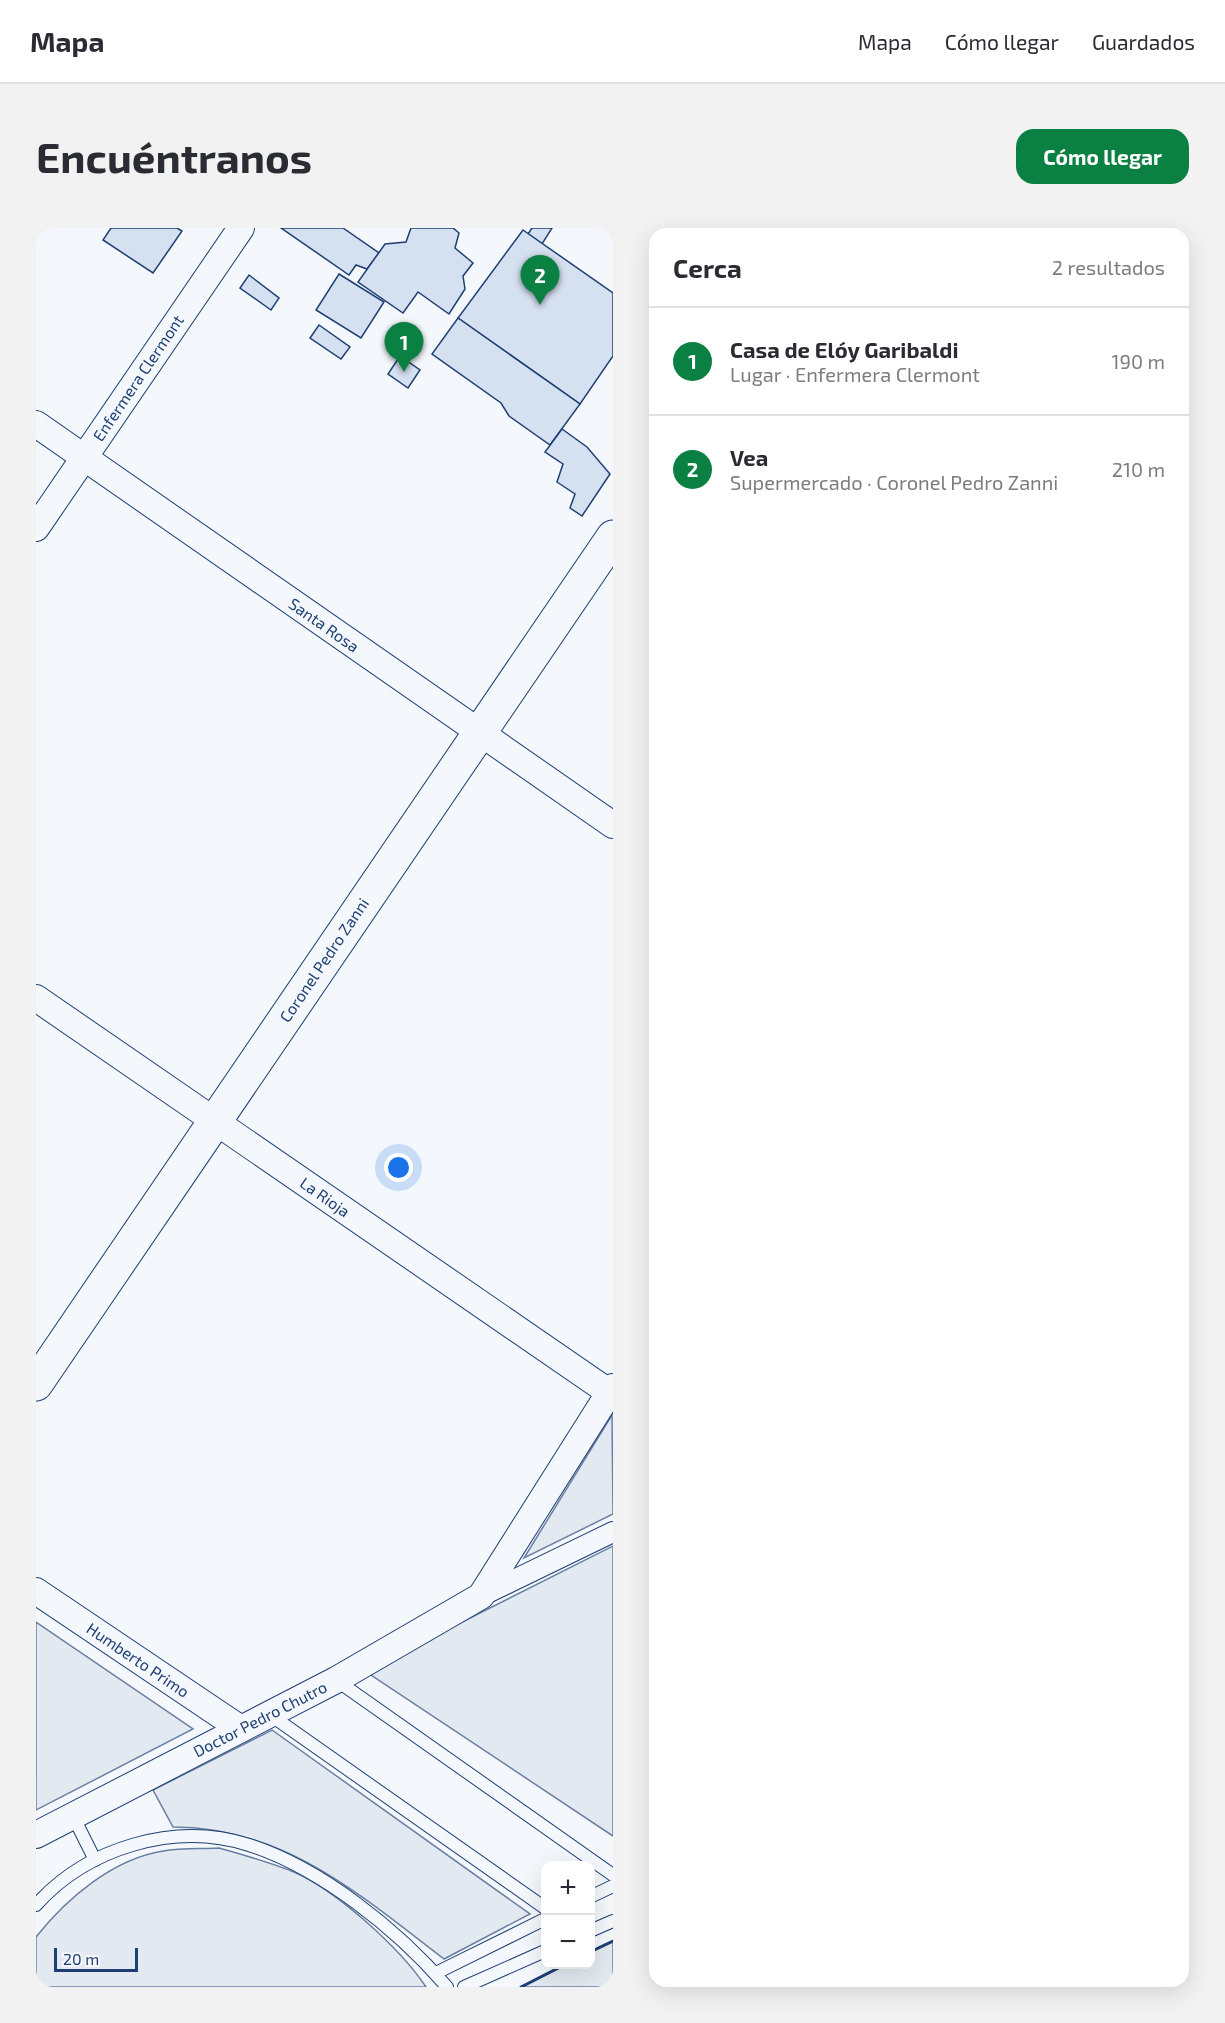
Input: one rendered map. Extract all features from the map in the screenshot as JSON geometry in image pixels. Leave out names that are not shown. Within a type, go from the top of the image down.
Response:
[{"type":"main road","name":"Coronel Pedro Zanni","points":[[36,1384],[613,537]]},
{"type":"street","name":"Enfermera Clermont","points":[[36,528],[241,228]]},
{"type":"street","name":"Santa Rosa","points":[[36,424],[613,825]]},
{"type":"street","name":"La Rioja","points":[[36,999],[612,1392]]},
{"type":"street","name":"Doctor Pedro Chutro","points":[[481,1596],[612,1392]]},
{"type":"street","name":"Doctor Pedro Chutro","points":[[36,1835],[336,1680],[481,1596],[613,1532]]},
{"type":"street","name":"Humberto Primo","points":[[36,1590],[241,1729]]},
{"type":"lane","points":[[336,1680],[613,1875]]},
{"type":"lane","points":[[269,1714],[541,1904]]},
{"type":"lane","points":[[73,1816],[95,1860]]},
{"type":"lane","points":[[36,1905],[49,1891],[95,1860],[122,1848],[163,1838],[206,1836],[247,1844],[286,1860],[331,1887],[373,1917],[436,1973],[447,1987]]},
{"type":"lane","points":[[595,1895],[613,1886]]},
{"type":"lane","points":[[436,1973],[541,1921]]},
{"type":"lane","points":[[595,1929],[613,1921]]},
{"type":"lane","points":[[464,1987],[541,1953]]},
{"type":"shaded area","points":[[612,1415],[613,1514],[524,1558]]},
{"type":"shaded area","points":[[613,1546],[613,1836],[365,1671]]},
{"type":"shaded area","points":[[36,1622],[193,1729],[36,1810]]},
{"type":"shaded area","points":[[272,1730],[530,1914],[444,1959],[351,1889],[285,1852],[250,1839],[213,1830],[173,1827],[153,1790]]},
{"type":"shaded area","points":[[219,1848],[294,1872],[329,1892],[384,1938],[426,1987],[36,1987],[36,1937],[62,1908],[92,1882],[126,1862],[144,1855],[170,1850]]},
{"type":"shaded area","points":[[613,1941],[613,1987],[521,1987],[558,1969],[595,1969],[595,1950]]},
{"type":"building","points":[[111,228],[177,228],[182,231],[153,273],[103,240]]},
{"type":"building","points":[[281,228],[343,228],[379,253],[367,269],[356,265],[349,275]]},
{"type":"building","points":[[411,228],[453,228],[459,233],[455,248],[473,263],[463,276],[465,289],[449,314],[418,292],[403,313],[358,282],[385,244],[406,242]]},
{"type":"building","points":[[532,228],[552,228],[542,244],[528,234]]},
{"type":"building","points":[[523,230],[613,293],[613,356],[580,404],[458,318]]},
{"type":"building","points":[[339,274],[384,302],[361,338],[316,310]]},
{"type":"building","points":[[249,275],[279,298],[271,310],[240,288]]},
{"type":"building","points":[[458,318],[580,404],[550,445],[509,416],[501,403],[432,354]]},
{"type":"building","points":[[319,325],[350,347],[341,359],[310,338]]},
{"type":"building","points":[[400,356],[420,370],[408,388],[388,374]]},
{"type":"building","points":[[562,429],[587,447],[610,474],[582,516],[570,508],[575,494],[557,482],[563,464],[545,452]]},
{"type":"wall","points":[[595,1950],[613,1941]]},
{"type":"wall","points":[[521,1987],[556,1969]]},
{"type":"place","name":"Vea","points":[[540,305]]},
{"type":"place","name":"Casa de Elóy Garibaldi","points":[[404,372]]}]
